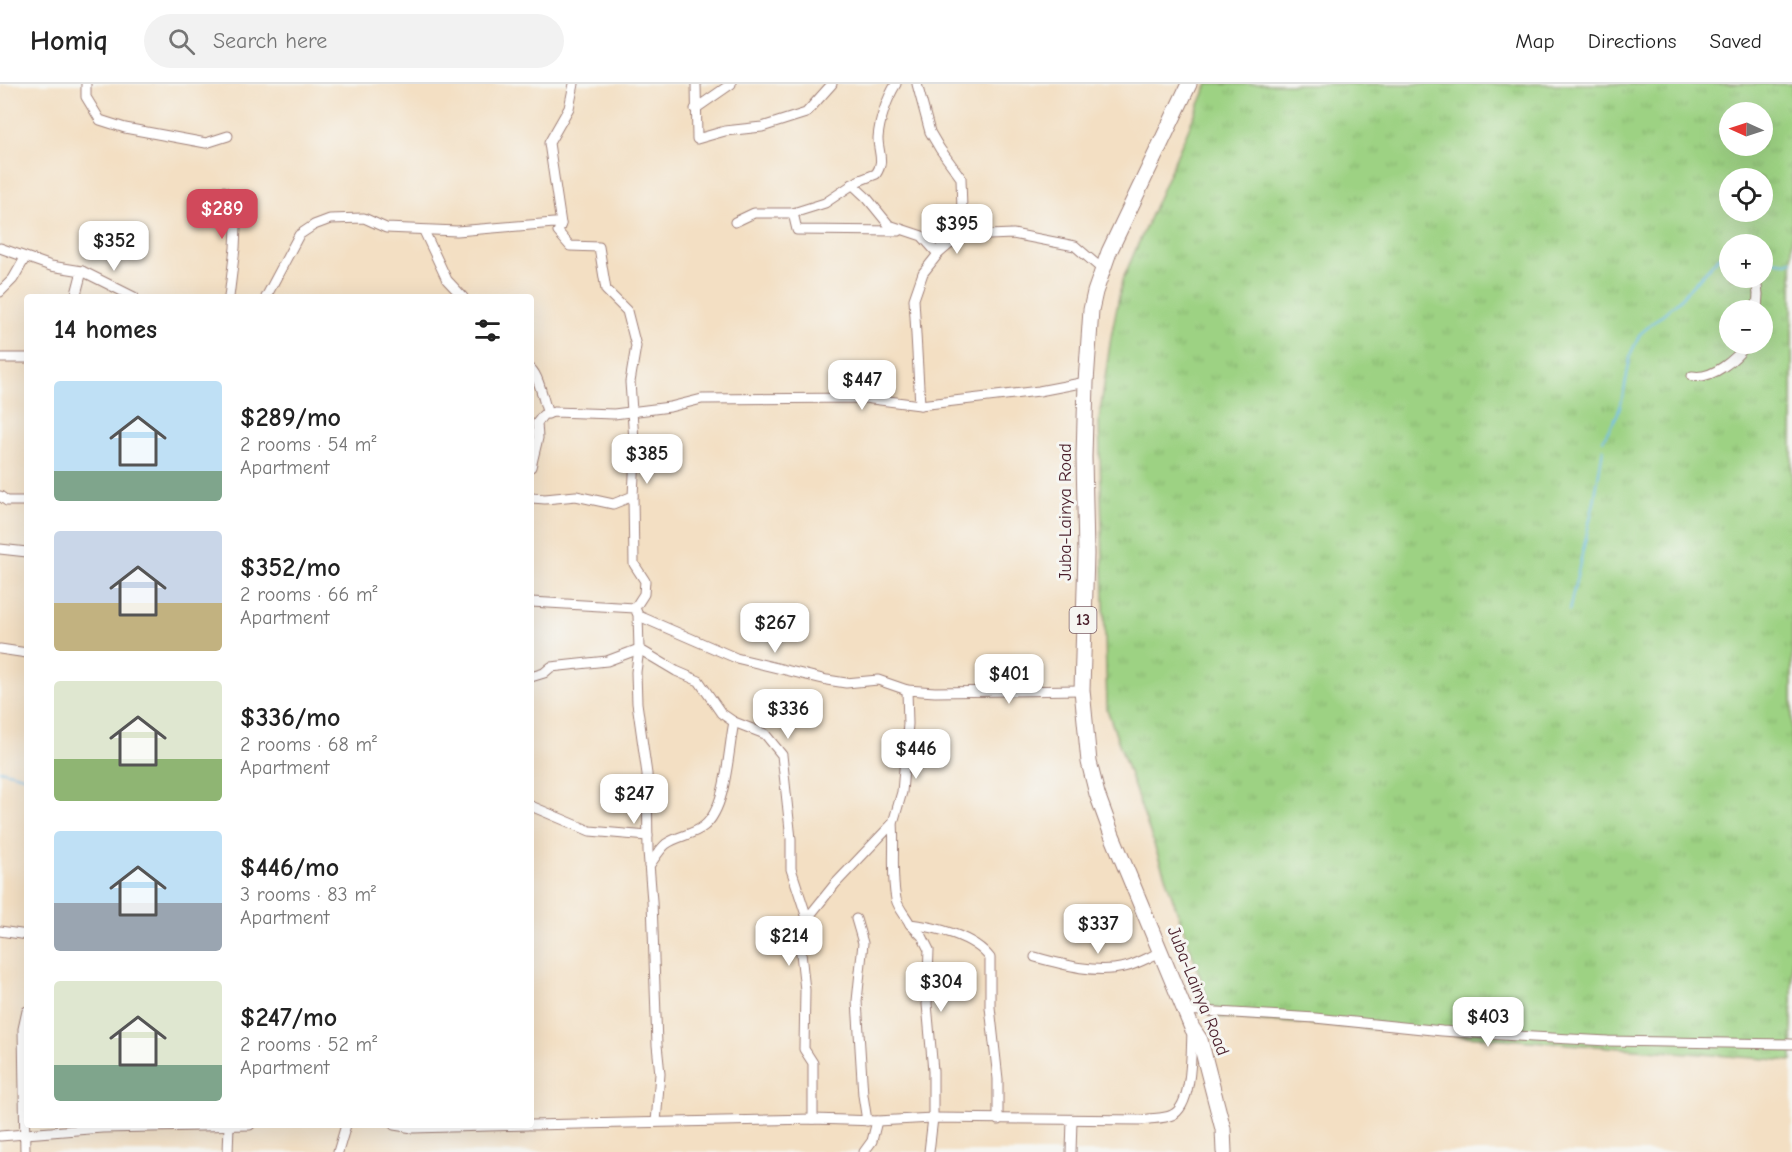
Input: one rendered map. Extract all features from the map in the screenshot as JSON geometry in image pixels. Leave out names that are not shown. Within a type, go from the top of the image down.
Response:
[{"type":"main road","name":"Juba-Lainya Road","points":[[1189,84],[1095,292],[1086,382],[1084,457],[1086,554],[1082,690],[1089,762],[1097,794],[1192,1028],[1200,1040],[1223,1129],[1224,1152]]},
{"type":"street","points":[[86,84],[86,97],[100,120],[124,128],[206,143],[228,135]]},
{"type":"street","points":[[574,84],[569,108],[549,143],[561,224],[558,232],[570,246],[599,247],[606,290],[627,311],[636,346],[630,382],[633,411],[634,564],[645,581],[644,594],[637,612],[639,650],[636,672],[637,703],[647,774],[649,866],[656,968],[657,1046],[660,1074],[656,1122]]},
{"type":"street","points":[[696,84],[697,139],[725,132],[762,127],[806,112],[832,84]]},
{"type":"street","points":[[695,109],[731,84]]},
{"type":"street","points":[[735,222],[754,213],[793,213],[825,203],[852,184],[876,174],[880,168],[882,156],[879,133],[896,84]]},
{"type":"street","points":[[918,84],[930,132],[961,178],[962,210],[955,215],[938,254]]},
{"type":"street","points":[[852,184],[889,225],[922,236],[938,254]]},
{"type":"street","points":[[224,191],[224,216],[236,227],[236,249],[230,294]]},
{"type":"street","points":[[793,213],[796,230],[910,232]]},
{"type":"street","points":[[268,294],[299,236],[314,225],[330,219],[364,218],[386,228],[424,231],[561,224]]},
{"type":"street","points":[[424,231],[447,280],[460,294]]},
{"type":"street","points":[[920,405],[915,299],[923,273],[938,254],[952,242],[964,236],[1013,234],[1075,246],[1103,270]]},
{"type":"street","points":[[0,248],[51,266],[82,271],[128,294]]},
{"type":"street","points":[[0,292],[13,279],[25,258]]},
{"type":"street","points":[[76,294],[82,271]]},
{"type":"street","points":[[1692,376],[1702,378],[1738,354]]},
{"type":"street","points":[[0,358],[24,358]]},
{"type":"street","points":[[534,372],[548,414]]},
{"type":"street","points":[[534,455],[538,438],[537,423],[543,416],[565,411],[614,414],[670,407],[702,399],[864,398],[920,405],[1039,391],[1086,382]]},
{"type":"street","points":[[0,496],[8,501],[24,501]]},
{"type":"street","points":[[534,498],[576,496],[613,504],[633,496]]},
{"type":"street","points":[[0,549],[24,552]]},
{"type":"street","points":[[534,602],[637,612],[736,658],[827,680],[846,683],[878,680],[907,690],[934,692],[1082,690]]},
{"type":"street","points":[[0,650],[24,653]]},
{"type":"street","points":[[534,676],[551,668],[606,661],[639,650],[699,681],[722,713],[734,722],[765,735],[783,755],[791,839],[791,869],[807,918]]},
{"type":"street","points":[[907,690],[908,723],[902,792],[893,823],[894,878],[897,902],[910,924],[922,936],[929,950],[927,1005],[933,1071],[933,1118],[929,1152]]},
{"type":"street","points":[[649,866],[666,844],[705,826],[719,804],[734,722]]},
{"type":"street","points":[[534,807],[590,831],[648,836]]},
{"type":"street","points":[[813,1119],[813,1063],[804,1049],[805,990],[800,944],[802,925],[835,884],[893,823]]},
{"type":"street","points":[[856,919],[863,942],[856,1001],[863,1095],[872,1121],[872,1141],[864,1152]]},
{"type":"street","points":[[910,924],[948,931],[979,947],[990,958],[990,1007],[998,1079],[998,1120]]},
{"type":"street","points":[[0,931],[24,935]]},
{"type":"street","points":[[1035,957],[1068,967],[1109,969],[1129,966],[1161,952]]},
{"type":"street","points":[[1185,1010],[1315,1018],[1442,1031],[1533,1037],[1608,1041],[1792,1044]]},
{"type":"street","points":[[24,1024],[25,1152]]},
{"type":"street","points":[[534,1125],[813,1119],[872,1121],[933,1118],[1143,1120],[1172,1116],[1184,1101],[1189,1079],[1192,1028]]},
{"type":"street","points":[[1071,1152],[1072,1120]]},
{"type":"street","points":[[0,1136],[102,1128]]},
{"type":"street","points":[[228,1152],[229,1128]]},
{"type":"street","points":[[339,1152],[345,1128]]},
{"type":"green space","points":[[1208,84],[1792,84],[1792,1061],[1214,1017],[1107,709],[1099,420],[1122,281]]},
{"type":"waterway","points":[[1603,440],[1617,415],[1623,397],[1631,353],[1640,334],[1677,302],[1719,257]]},
{"type":"waterway","points":[[1773,260],[1786,262],[1792,260]]},
{"type":"waterway","points":[[1569,611],[1594,502],[1603,449]]},
{"type":"waterway","points":[[0,770],[24,776]]}]
